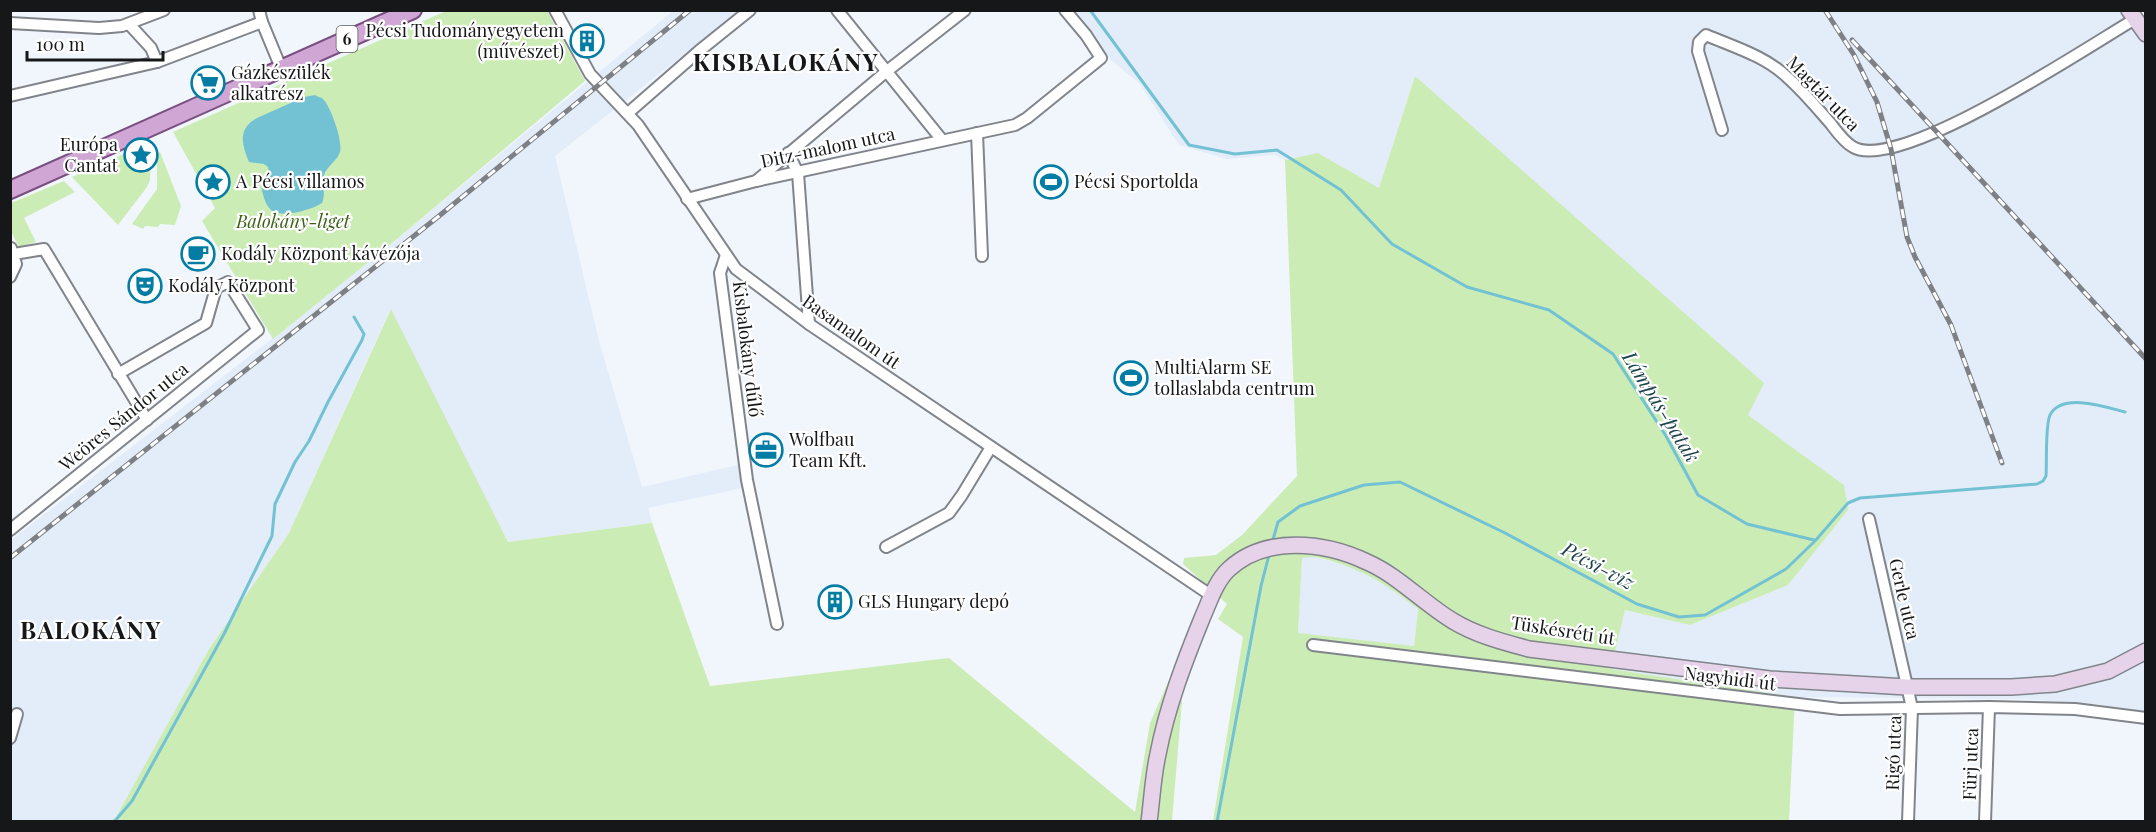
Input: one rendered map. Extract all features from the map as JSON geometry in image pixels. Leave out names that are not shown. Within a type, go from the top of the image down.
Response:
[{"type":"main road","name":"6","points":[[10,190],[413,10]]},
{"type":"street","points":[[10,23],[99,28],[129,24],[164,10]]},
{"type":"street","points":[[259,10],[281,68]]},
{"type":"street","name":"Basamalom út","points":[[555,10],[590,74],[628,113],[645,135],[736,269],[809,324],[1212,596]]},
{"type":"street","points":[[628,113],[750,10]]},
{"type":"street","points":[[837,10],[942,140]]},
{"type":"street","points":[[756,181],[887,71],[965,10]]},
{"type":"street","name":"Ditz-malom utca","points":[[687,199],[756,181],[1015,125],[1027,118],[1101,58],[1065,10]]},
{"type":"street","points":[[2132,15],[2145,34]]},
{"type":"street","name":"Magtár utca","points":[[1722,130],[1698,51],[1699,42],[1706,35],[1777,68],[1805,95],[1847,143],[1860,150],[1875,151],[1913,142],[1993,104],[2132,15]]},
{"type":"street","points":[[10,96],[157,62],[262,22]]},
{"type":"street","points":[[129,24],[151,48],[157,62]]},
{"type":"street","points":[[977,133],[982,256]]},
{"type":"street","points":[[788,153],[798,173],[809,324]]},
{"type":"street","points":[[10,278],[16,264],[12,251],[44,249],[147,420]]},
{"type":"street","name":"Kisbalokány dűlő","points":[[726,255],[720,273],[747,480],[777,624]]},
{"type":"street","name":"Weöres Sándor utca","points":[[10,530],[258,330],[228,282],[216,288],[206,323],[118,374]]},
{"type":"street","points":[[886,547],[949,513],[991,447]]},
{"type":"street","name":"Gerle utca","points":[[1869,519],[1906,687]]},
{"type":"street","name":"Tüskésréti út","points":[[1149,822],[1157,755],[1163,730],[1193,640],[1212,596],[1229,569],[1244,558],[1263,549],[1281,546],[1313,548],[1360,558],[1394,577],[1459,625],[1485,637],[1529,649],[1770,679],[1906,687],[2011,687],[2055,684],[2108,671],[2145,651]]},
{"type":"street","name":"Nagyhidi út","points":[[1313,645],[1840,709],[1989,706],[2075,708],[2145,718]]},
{"type":"street","name":"Rigó utca","points":[[1906,687],[1912,708],[1908,822]]},
{"type":"street","name":"Fürj utca","points":[[1985,822],[1989,706]]},
{"type":"street","points":[[10,738],[17,714]]},
{"type":"shaded area","points":[[673,11],[739,11],[555,156],[599,341],[642,487],[738,465],[743,488],[648,508],[652,523],[508,542],[390,310],[289,533],[209,649],[116,817],[109,822],[11,822],[11,540],[273,338]]},
{"type":"shaded area","points":[[1070,11],[2136,11],[2146,24],[2145,717],[2104,705],[2022,699],[1795,697],[1611,669],[1625,610],[1690,625],[1788,585],[1813,552],[1844,485],[1748,415],[1415,76],[1379,188],[1318,153],[1285,160],[1274,155],[1227,159],[1179,145],[1140,84],[1106,56]]},
{"type":"shaded area","points":[[1315,557],[1352,567],[1392,589],[1418,609],[1414,646],[1298,634],[1302,558]]},
{"type":"green space","name":"Balokány-liget","points":[[446,11],[547,11],[585,81],[398,238],[273,339],[202,221],[215,208],[173,132]]},
{"type":"green space","points":[[1415,76],[1764,383],[1748,415],[1844,485],[1848,510],[1788,585],[1690,625],[1625,610],[1611,669],[1795,697],[1789,821],[1213,821],[1243,637],[1218,619],[1227,604],[1183,564],[1184,558],[1216,555],[1242,535],[1297,476],[1285,160],[1318,153],[1379,188]],"holes":[[[1315,557],[1370,577],[1418,609],[1414,646],[1298,633],[1302,558]]]},
{"type":"green space","points":[[144,145],[149,145],[151,150],[150,180],[118,225],[72,177]]},
{"type":"green space","points":[[160,152],[181,206],[175,225],[160,224],[158,227],[145,226],[143,229],[132,224],[157,189],[157,153]]},
{"type":"green space","points":[[64,181],[75,192],[24,218],[36,242],[19,247],[11,231],[11,203]]},
{"type":"green space","points":[[391,309],[508,542],[652,523],[710,686],[949,658],[1135,812],[1150,723],[1169,680],[1182,701],[1172,821],[109,822],[116,817],[209,649],[289,533]]},
{"type":"water","points":[[315,95],[323,99],[333,116],[340,140],[340,152],[324,175],[322,203],[298,212],[285,214],[274,212],[266,203],[261,184],[269,173],[268,167],[264,164],[249,162],[243,144],[244,132],[246,127],[257,118],[304,97]]},
{"type":"waterway","name":"Lámpás-patak","points":[[1090,10],[1189,145],[1235,154],[1277,150],[1341,190],[1392,244],[1467,287],[1549,310],[1613,354],[1666,436],[1698,495],[1747,524],[1814,540]]},
{"type":"waterway","points":[[114,822],[132,801],[224,634],[272,536],[275,504],[295,462],[309,441],[362,340],[364,334],[354,317]]},
{"type":"waterway","name":"Pécsi-víz","points":[[1272,543],[1278,522],[1300,506],[1364,485],[1400,482],[1505,533],[1637,604],[1679,617],[1705,615],[1786,569],[1815,541],[1848,503],[1860,498],[2037,484],[2046,476],[2048,420],[2056,408],[2064,404],[2085,403],[2125,412]]},
{"type":"waterway","name":"Pécsi-víz","points":[[1217,822],[1261,586],[1269,555]]},
{"type":"railway","points":[[10,558],[439,216],[690,10]]},
{"type":"railway","points":[[1825,10],[1854,55],[1877,102],[1891,149],[1907,237],[1951,325],[2002,463]]},
{"type":"railway","points":[[1852,40],[2146,359]]},
{"type":"place","name":"Pécsi Tudományegyetem (művészet)","points":[[587,41]]},
{"type":"place","name":"Gázkészülék alkatrész","points":[[208,83]]},
{"type":"place","name":"Európa Cantat","points":[[141,155]]},
{"type":"place","name":"A Pécsi villamos","points":[[213,182]]},
{"type":"place","name":"Pécsi Sportolda","points":[[1051,182]]},
{"type":"place","name":"Kodály Központ kávézója","points":[[198,254]]},
{"type":"place","name":"Kodály Központ","points":[[145,286]]},
{"type":"place","name":"MultiAlarm SE tollaslabda centrum","points":[[1131,378]]},
{"type":"place","name":"Wolfbau Team Kft.","points":[[766,450]]},
{"type":"place","name":"GLS Hungary depó","points":[[835,602]]},
{"type":"district","name":"KISBALOKÁNY","points":[[786,63]]},
{"type":"district","name":"BALOKÁNY","points":[[91,631]]}]
